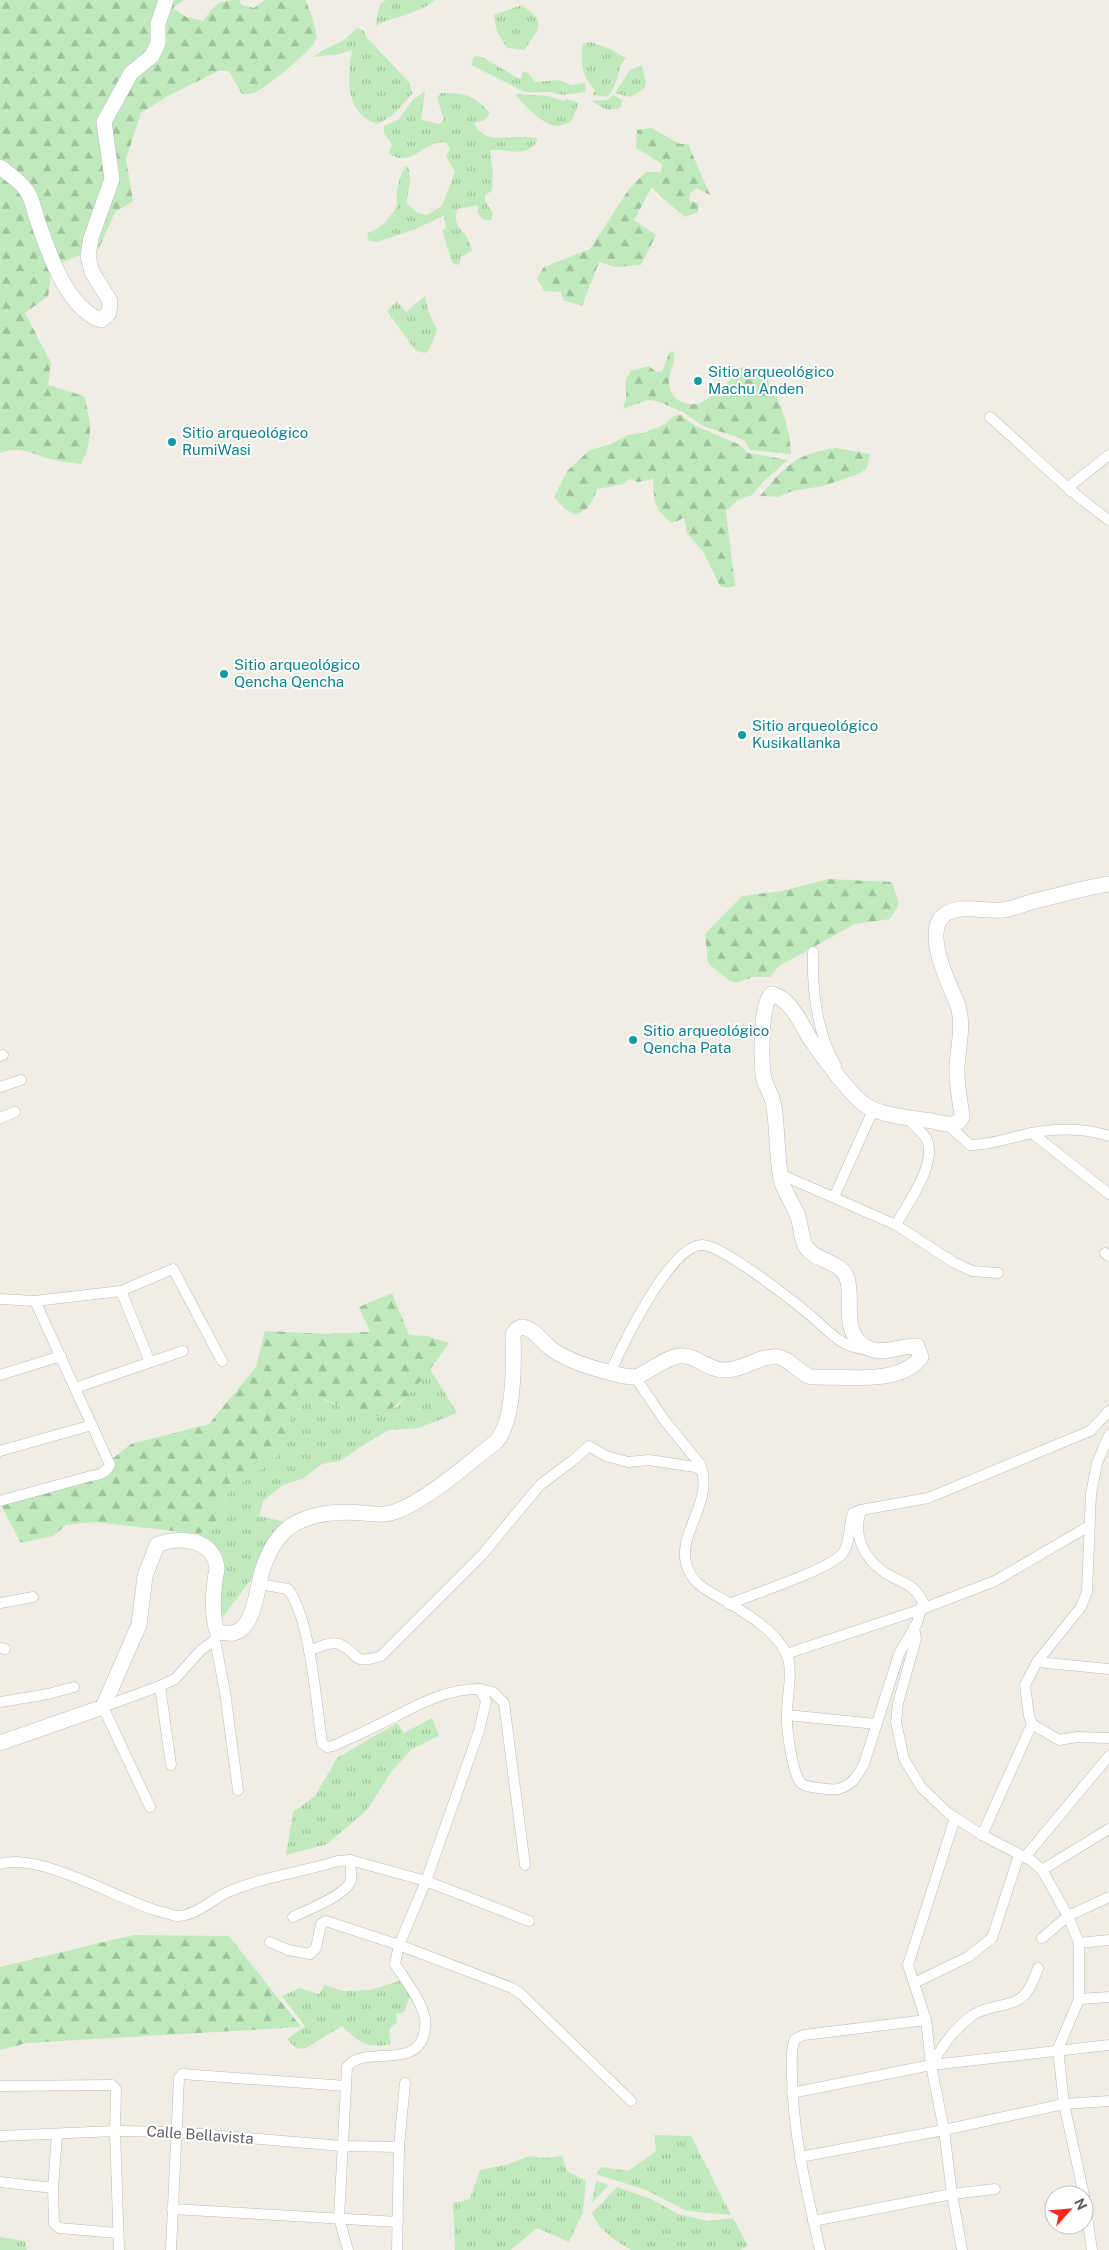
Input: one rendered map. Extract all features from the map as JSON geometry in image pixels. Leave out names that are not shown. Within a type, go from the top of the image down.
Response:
[{"type":"main road","points":[[0,167],[15,178],[27,191],[49,254],[72,298],[87,314],[101,320],[106,318],[109,313],[110,301],[92,272],[88,256],[91,238],[112,179],[104,122],[130,73],[152,56],[158,43],[158,24],[166,0]]},
{"type":"main road","points":[[0,1743],[99,1708],[139,1625],[145,1576],[157,1545],[169,1540],[182,1539],[193,1541],[205,1548],[212,1556],[217,1568],[214,1621],[216,1635],[233,1633],[243,1626],[254,1612],[263,1568],[281,1534],[297,1523],[313,1516],[339,1511],[394,1513],[412,1505],[496,1442],[505,1430],[507,1422],[514,1370],[513,1334],[516,1329],[522,1327],[534,1332],[558,1353],[576,1362],[610,1373],[635,1377],[670,1358],[681,1356],[689,1356],[710,1368],[724,1370],[738,1369],[770,1357],[780,1358],[802,1374],[811,1377],[862,1378],[881,1376],[899,1371],[916,1363],[920,1357],[918,1346],[908,1346],[881,1352],[861,1345],[850,1328],[846,1276],[839,1267],[809,1251],[804,1242],[802,1230],[785,1191],[780,1174],[774,1107],[770,1091],[764,1080],[762,1062],[765,1005],[768,996],[772,994],[788,1004],[811,1039],[849,1089],[866,1106],[907,1118],[956,1124],[962,1116],[957,1068],[960,1022],[958,1008],[944,976],[938,954],[936,936],[943,916],[955,910],[1002,910],[1093,886],[1109,884]]},
{"type":"street","points":[[990,417],[1028,450],[1070,491],[1109,520]]},
{"type":"street","points":[[1070,491],[1071,485],[1109,455]]},
{"type":"street","points":[[813,952],[812,968],[820,1028],[833,1061],[849,1089]]},
{"type":"street","points":[[0,1087],[21,1080]]},
{"type":"street","points":[[834,1197],[874,1108]]},
{"type":"street","points":[[0,1118],[15,1112]]},
{"type":"street","points":[[896,1225],[925,1171],[930,1157],[925,1138],[907,1118]]},
{"type":"street","points":[[948,1124],[970,1144],[1032,1133],[1084,1129],[1109,1136]]},
{"type":"street","points":[[1032,1133],[1109,1194]]},
{"type":"street","points":[[780,1174],[896,1225],[953,1262],[972,1271],[998,1273]]},
{"type":"street","points":[[610,1373],[656,1285],[677,1258],[690,1248],[702,1245],[713,1248],[739,1263],[806,1312],[844,1344],[857,1349],[870,1349]]},
{"type":"street","points":[[0,1299],[35,1301],[121,1291],[173,1269],[222,1362]]},
{"type":"street","points":[[121,1291],[150,1362]]},
{"type":"street","points":[[0,1501],[99,1475],[106,1471],[110,1465],[35,1301]]},
{"type":"street","points":[[75,1388],[183,1351]]},
{"type":"street","points":[[0,1375],[61,1356]]},
{"type":"street","points":[[635,1377],[665,1421],[700,1464],[702,1470],[704,1481],[700,1508],[686,1545],[686,1563],[692,1576],[702,1588],[729,1604],[774,1636],[786,1654],[789,1673],[786,1715],[795,1773],[802,1784],[810,1787],[834,1790],[848,1786],[856,1780],[864,1764],[899,1654],[922,1609],[923,1602],[918,1592],[910,1585],[887,1574],[873,1563],[865,1552],[857,1528],[860,1510]]},
{"type":"street","points":[[729,1604],[818,1568],[842,1554],[846,1547],[853,1514],[860,1510],[928,1498],[1090,1431],[1109,1411]]},
{"type":"street","points":[[0,1451],[92,1425]]},
{"type":"street","points":[[1109,1436],[1097,1463],[1089,1526],[1087,1592],[1081,1607],[1037,1662],[1025,1685],[1029,1716],[1032,1724],[1059,1740],[1078,1737],[1109,1738]]},
{"type":"street","points":[[308,1651],[338,1644],[356,1658],[368,1660],[381,1656],[482,1555],[540,1485],[572,1462],[589,1446],[606,1456],[628,1462],[649,1460],[695,1467],[702,1470]]},
{"type":"street","points":[[786,1654],[922,1609],[995,1581],[1089,1526]]},
{"type":"street","points":[[259,1584],[288,1589],[294,1597],[301,1618],[308,1651],[322,1743],[327,1747],[383,1723],[410,1708],[465,1689],[480,1689],[493,1692],[504,1703],[525,1865]]},
{"type":"street","points":[[0,1603],[33,1597]]},
{"type":"street","points":[[914,1627],[916,1639],[898,1702],[896,1722],[904,1759],[929,1797],[955,1818],[1022,1856],[1042,1870],[1068,1916],[1079,1943],[1078,1999],[1058,2049],[1064,2104],[1082,2185]]},
{"type":"street","points":[[150,1807],[99,1708],[160,1686],[175,1678],[216,1635]]},
{"type":"street","points":[[216,1635],[238,1790]]},
{"type":"street","points":[[1037,1662],[1109,1669]]},
{"type":"street","points":[[160,1686],[170,1765]]},
{"type":"street","points":[[0,1702],[48,1694],[74,1687]]},
{"type":"street","points":[[348,2250],[338,2218],[347,2067],[351,2061],[358,2058],[398,2056],[413,2049],[423,2040],[426,2024],[424,2014],[395,1964],[399,1945],[426,1881],[479,1731],[486,1701],[480,1689]]},
{"type":"street","points":[[786,1715],[876,1724]]},
{"type":"street","points":[[982,1835],[1032,1724]]},
{"type":"street","points":[[914,1983],[968,1957],[992,1938],[1022,1856],[1109,1756]]},
{"type":"street","points":[[955,1818],[908,1965],[926,2020],[931,2066],[944,2130],[952,2194],[962,2250]]},
{"type":"street","points":[[1042,1870],[1109,1829]]},
{"type":"street","points":[[293,1917],[346,1889],[351,1879],[350,1860]]},
{"type":"street","points":[[0,1864],[18,1861],[38,1865],[85,1881],[122,1899],[176,1916],[193,1912],[231,1891],[338,1861],[350,1860],[426,1881],[530,1921]]},
{"type":"street","points":[[1042,1938],[1068,1916],[1109,1897]]},
{"type":"street","points":[[270,1942],[288,1950],[310,1954],[316,1948],[321,1924],[326,1921],[399,1945],[512,1988],[521,1994],[631,2102]]},
{"type":"street","points":[[1079,1943],[1109,1940]]},
{"type":"street","points":[[931,2066],[948,2037],[974,2014],[988,2007],[1016,2000],[1026,1994],[1038,1968]]},
{"type":"street","points":[[1078,1999],[1109,1997]]},
{"type":"street","points":[[820,2250],[800,2157],[792,2093],[791,2048],[795,2038],[804,2035],[926,2020]]},
{"type":"street","points":[[792,2093],[931,2066],[1058,2049],[1109,2045]]},
{"type":"street","points":[[171,2250],[180,2078],[182,2074],[346,2086]]},
{"type":"street","points":[[397,2250],[399,2147],[406,2083]]},
{"type":"street","points":[[0,2086],[112,2085],[116,2089],[115,2131],[119,2250]]},
{"type":"street","points":[[800,2157],[944,2130],[1064,2104],[1109,2101]]},
{"type":"street","name":"Calle Bellavista","points":[[0,2136],[115,2131],[177,2132],[342,2146],[399,2147]]},
{"type":"street","points":[[57,2135],[53,2188],[54,2223],[59,2228],[117,2233]]},
{"type":"street","points":[[0,2182],[53,2188]]},
{"type":"street","points":[[813,2221],[952,2194],[995,2189]]},
{"type":"street","points":[[172,2209],[398,2222]]},
{"type":"street","points":[[1090,2235],[1092,2250]]},
{"type":"green space","points":[[0,0],[184,0],[173,8],[186,17],[203,21],[214,7],[221,2],[239,0],[242,5],[254,8],[264,0],[305,0],[317,37],[306,52],[278,77],[254,93],[242,94],[229,71],[218,71],[166,97],[141,113],[126,159],[133,201],[115,212],[99,248],[52,266],[48,296],[25,313],[51,363],[48,385],[84,396],[90,422],[90,438],[81,464],[50,459],[18,450],[0,453]]},
{"type":"green space","points":[[386,0],[435,0],[422,9],[375,26],[380,4]]},
{"type":"green space","points":[[522,5],[530,11],[538,22],[537,31],[524,50],[507,48],[497,32],[494,15]]},
{"type":"green space","points":[[358,28],[364,31],[366,37],[410,83],[412,94],[394,114],[378,124],[367,119],[354,104],[349,83],[352,50],[339,54],[313,57],[344,40]]},
{"type":"green space","points":[[591,42],[610,49],[626,58],[620,68],[613,89],[606,97],[593,95],[595,89],[587,80],[583,68],[583,43]]},
{"type":"green space","points":[[474,56],[482,57],[518,78],[522,78],[522,71],[528,73],[535,82],[559,80],[571,85],[585,83],[586,92],[563,95],[551,92],[525,92],[471,65]]},
{"type":"green space","points":[[642,65],[646,82],[644,89],[630,97],[615,93],[630,70]]},
{"type":"green space","points":[[425,91],[421,120],[440,124],[444,119],[437,98],[441,93],[457,94],[474,99],[490,113],[485,120],[474,123],[479,131],[486,135],[502,138],[529,137],[538,139],[529,149],[523,151],[490,150],[493,174],[492,191],[485,195],[485,201],[493,213],[491,220],[483,220],[478,213],[478,205],[458,209],[456,218],[458,226],[469,240],[472,251],[461,257],[459,265],[452,263],[442,230],[446,228],[444,215],[416,229],[377,242],[369,241],[367,234],[384,224],[397,207],[398,185],[406,165],[410,173],[407,204],[418,213],[427,215],[442,206],[455,172],[446,156],[450,149],[446,143],[434,144],[412,156],[398,158],[388,154],[392,145],[384,133],[384,126],[398,120],[413,100]]},
{"type":"green space","points":[[518,93],[548,96],[564,101],[567,99],[579,103],[571,122],[559,126],[541,120],[516,96]]},
{"type":"green space","points":[[613,95],[622,100],[621,107],[617,109],[606,109],[592,101],[607,100]]},
{"type":"green space","points":[[651,128],[680,144],[688,144],[710,195],[697,188],[690,193],[689,201],[699,203],[698,212],[685,217],[652,187],[634,220],[656,235],[641,265],[616,267],[599,262],[582,306],[563,300],[561,292],[544,291],[537,278],[544,267],[590,249],[629,189],[646,172],[661,172],[662,164],[636,148],[637,130]]},
{"type":"green space","points":[[425,296],[428,311],[437,330],[429,350],[425,353],[416,351],[387,311],[397,301],[406,312]]},
{"type":"green space","points":[[674,351],[669,378],[670,388],[675,398],[688,404],[701,402],[714,395],[730,380],[731,371],[747,367],[763,371],[774,390],[786,421],[791,454],[750,450],[745,441],[703,426],[683,412],[657,401],[648,400],[623,409],[626,397],[626,379],[631,371],[649,366],[656,372],[662,371],[669,353]]},
{"type":"green space","points":[[681,415],[694,425],[738,444],[748,453],[788,460],[764,481],[752,495],[738,500],[726,511],[735,586],[727,588],[720,586],[703,552],[687,533],[684,518],[672,523],[658,509],[653,479],[638,482],[630,479],[623,484],[597,489],[584,511],[575,515],[564,508],[554,497],[567,471],[590,450],[611,444],[628,435],[644,433],[665,424],[674,416]]},
{"type":"green space","points":[[835,448],[870,454],[867,468],[859,474],[823,486],[792,491],[778,497],[760,496],[777,476],[792,463],[810,454]]},
{"type":"green space","points":[[828,879],[892,882],[899,904],[890,919],[855,924],[779,966],[770,977],[753,977],[736,983],[728,980],[708,963],[705,934],[742,896],[782,891]]},
{"type":"green space","points":[[392,1293],[409,1335],[426,1336],[449,1343],[432,1367],[397,1405],[371,1418],[357,1417],[337,1404],[323,1399],[281,1396],[297,1431],[275,1459],[228,1493],[214,1525],[199,1534],[96,1522],[66,1525],[53,1536],[21,1543],[0,1503],[91,1476],[131,1444],[209,1424],[256,1367],[265,1331],[326,1334],[370,1332],[359,1307]]},
{"type":"green space","points":[[430,1369],[457,1413],[419,1428],[389,1430],[340,1461],[322,1464],[304,1478],[283,1485],[263,1501],[259,1516],[290,1523],[268,1540],[252,1578],[223,1617],[219,1603],[216,1552],[199,1534],[214,1525],[228,1493],[275,1459],[281,1396],[310,1395],[338,1405],[357,1417],[397,1407]]},
{"type":"green space","points":[[432,1718],[439,1736],[412,1749],[391,1772],[367,1810],[327,1844],[286,1855],[293,1812],[315,1796],[337,1758],[397,1723],[404,1733]]},
{"type":"green space","points":[[133,1935],[229,1936],[301,2027],[27,2043],[0,2050],[0,1967]]},
{"type":"green space","points":[[399,1981],[404,1983],[410,1997],[404,2012],[396,2014],[397,2023],[390,2032],[391,2044],[369,2045],[358,2040],[342,2026],[306,2048],[297,2049],[287,2039],[305,2026],[282,1996],[300,1988],[319,1994],[325,1985],[343,1991],[370,1990]]},
{"type":"green space","points":[[654,2135],[691,2136],[731,2215],[687,2211],[646,2190],[596,2174],[601,2167],[628,2171],[656,2151]]},
{"type":"green space","points":[[529,2156],[546,2158],[562,2156],[567,2171],[586,2181],[583,2212],[569,2242],[537,2228],[511,2250],[455,2250],[453,2203],[470,2199],[480,2170],[509,2164]]},
{"type":"green space","points":[[596,2181],[609,2185],[592,2203]]},
{"type":"green space","points":[[617,2187],[651,2199],[678,2214],[708,2221],[733,2218],[748,2246],[740,2250],[631,2250],[612,2238],[599,2226],[592,2213]]},
{"type":"green space","points":[[0,2237],[25,2241],[27,2250],[0,2250]]},
{"type":"place","name":"Sitio arqueológico Machu Anden","points":[[698,381]]},
{"type":"place","name":"Sitio arqueológico RumiWasi","points":[[172,442]]},
{"type":"place","name":"Sitio arqueológico Qencha Qencha","points":[[224,674]]},
{"type":"place","name":"Sitio arqueológico Kusikallanka","points":[[742,735]]},
{"type":"place","name":"Sitio arqueológico Qencha Pata","points":[[633,1040]]}]
